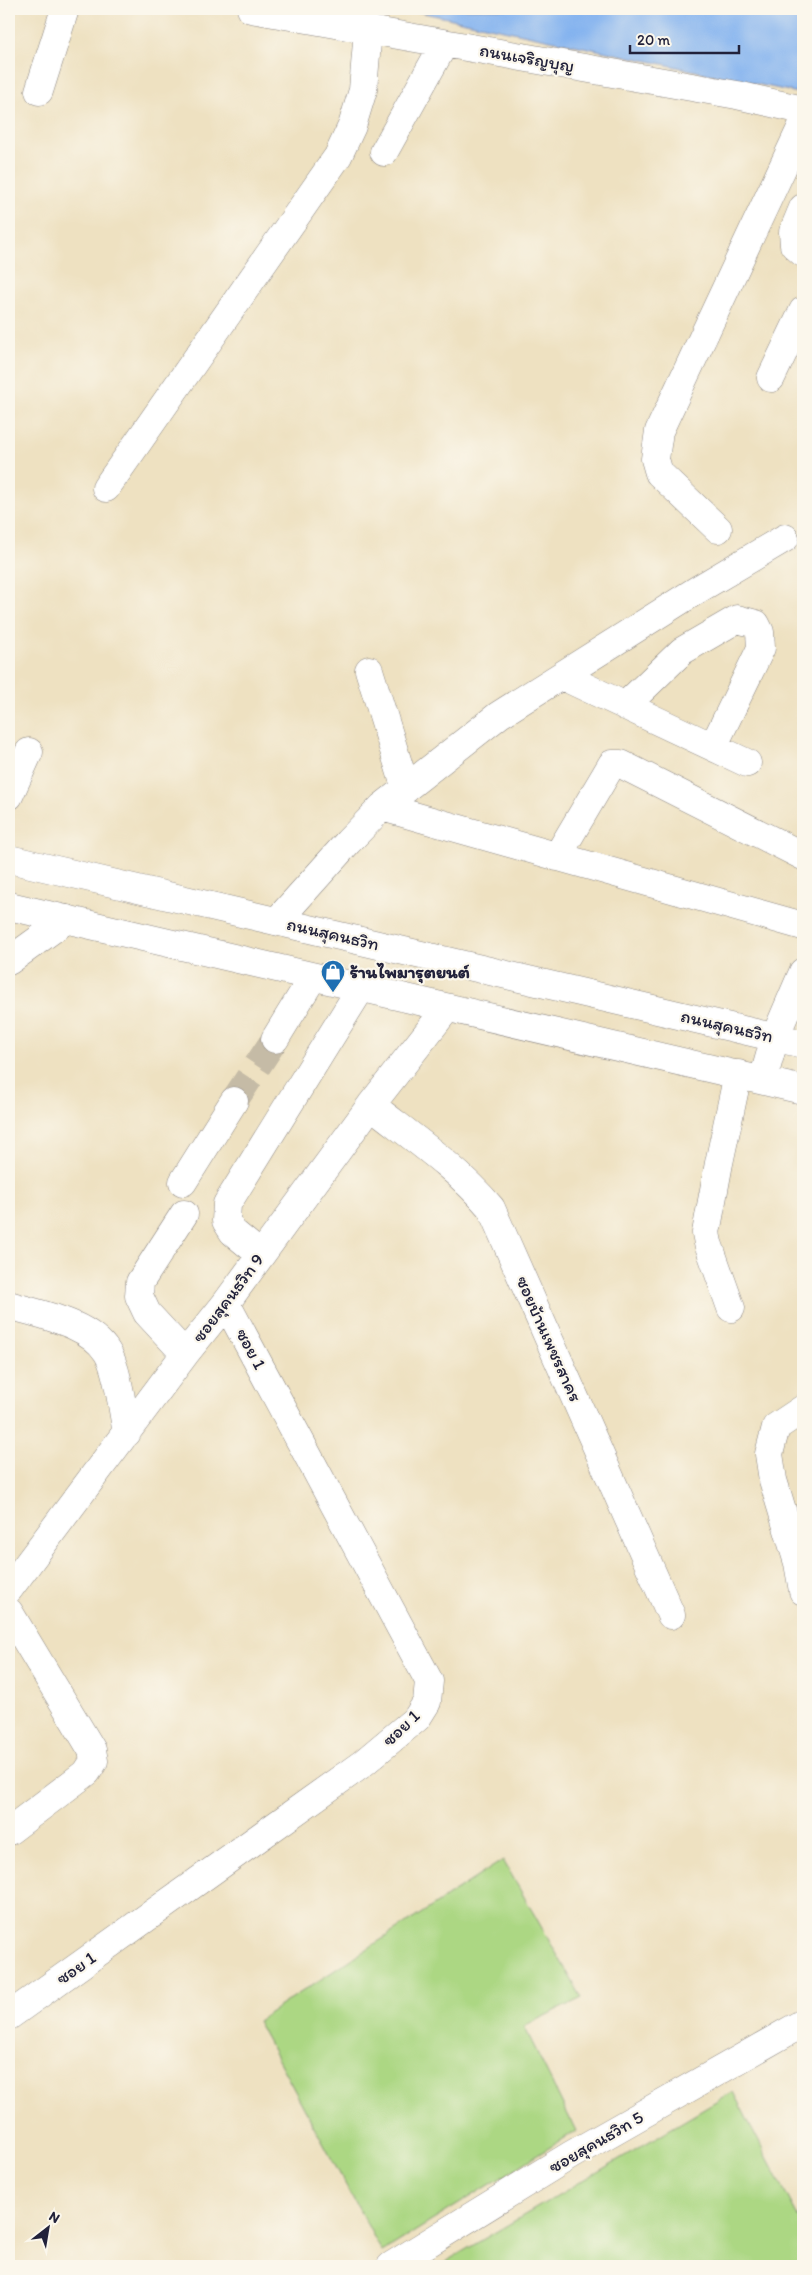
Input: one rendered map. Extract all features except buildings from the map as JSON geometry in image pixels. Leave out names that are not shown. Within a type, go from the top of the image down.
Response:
[{"type":"street","points":[[40,91],[65,9]]},
{"type":"street","name":"ถนนเจริญบุญ","points":[[251,9],[737,95],[803,110]]},
{"type":"street","points":[[106,488],[338,156],[352,126],[363,90],[368,30]]},
{"type":"street","points":[[384,152],[444,44]]},
{"type":"street","points":[[718,529],[659,474],[654,459],[659,431],[803,124]]},
{"type":"street","points":[[803,208],[793,232],[794,245],[803,253]]},
{"type":"street","points":[[771,378],[803,311]]},
{"type":"street","points":[[278,921],[348,842],[382,807],[499,715],[697,590],[785,538]]},
{"type":"street","points":[[626,706],[682,651],[736,619],[756,624],[760,632],[762,648],[713,747]]},
{"type":"street","points":[[370,670],[406,789]]},
{"type":"street","points":[[562,676],[746,763]]},
{"type":"street","points":[[9,796],[29,752]]},
{"type":"street","points":[[558,857],[612,764],[621,764],[803,856]]},
{"type":"street","points":[[382,807],[803,926]]},
{"type":"street","name":"ถนนสุคนธวิท","points":[[9,859],[803,1044]]},
{"type":"street","points":[[9,906],[803,1090]]},
{"type":"street","points":[[9,961],[67,919]]},
{"type":"street","points":[[731,1308],[706,1234],[719,1163],[751,1078],[775,1037],[803,972]]},
{"type":"street","points":[[275,1039],[313,977]]},
{"type":"street","points":[[261,1254],[233,1232],[226,1221],[228,1204],[361,988]]},
{"type":"street","name":"ซอยสุคนธวิท 9","points":[[9,1588],[185,1354],[226,1303],[371,1105],[447,1008]]},
{"type":"street","points":[[183,1182],[234,1101]]},
{"type":"street","name":"ซอยบ้านเพชรสาคร","points":[[371,1105],[452,1168],[473,1187],[491,1208],[671,1615]]},
{"type":"street","points":[[184,1214],[140,1282],[139,1296],[147,1313],[185,1354]]},
{"type":"street","name":"ซอย 1","points":[[9,2016],[362,1764],[417,1718],[427,1702],[429,1681],[226,1303]]},
{"type":"street","points":[[9,1305],[74,1326],[97,1339],[108,1353],[127,1433]]},
{"type":"street","points":[[803,1409],[776,1427],[769,1454],[773,1480],[798,1563],[803,1591]]},
{"type":"street","points":[[9,1612],[92,1750],[94,1761],[87,1772],[9,1831]]},
{"type":"street","name":"ซอยสุคนธวิท 5","points":[[391,2266],[572,2155],[803,2023]]},
{"type":"green space","points":[[503,1860],[582,1998],[524,2026],[576,2131],[382,2252],[257,2021]]},
{"type":"green space","points":[[733,2092],[803,2226],[803,2266],[438,2266]]},
{"type":"water","points":[[405,9],[803,9],[803,94]]},
{"type":"tunnel","points":[[234,1101],[275,1039]]},
{"type":"place","name":"ร้านไพมารุตยนต์","points":[[333,993]]}]
